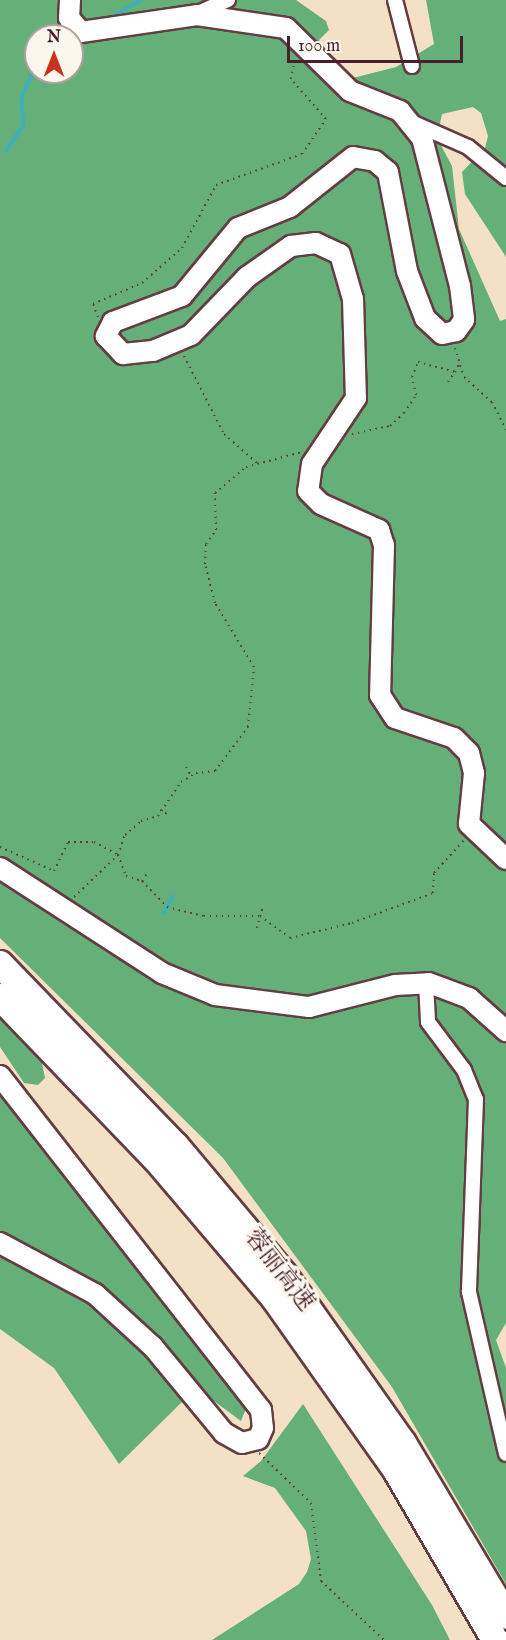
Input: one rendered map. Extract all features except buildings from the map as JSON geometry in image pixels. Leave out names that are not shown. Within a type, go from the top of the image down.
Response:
[{"type":"highway","name":"蓉丽高速","points":[[0,964],[129,1115],[306,1340],[396,1470],[495,1640]]},
{"type":"highway","name":"蓉丽高速","points":[[0,997],[247,1227],[322,1325],[403,1443],[506,1616]]},
{"type":"street","points":[[70,0],[69,18],[81,32],[188,15],[228,0]]},
{"type":"street","points":[[395,0],[412,66]]},
{"type":"street","points":[[188,15],[286,28],[299,36],[350,91],[400,111],[411,122],[428,151],[464,310],[460,328],[442,334],[429,325],[407,271],[388,172],[375,161],[353,157],[290,207],[238,228],[182,297],[112,322],[106,334],[110,346],[123,354],[177,342],[271,258],[300,244],[331,247],[350,274],[356,383],[352,408],[307,475],[308,491],[321,504],[373,524],[382,537],[380,695],[395,718],[454,738],[469,753],[473,832],[506,859]]},
{"type":"street","points":[[411,122],[468,147],[506,178]]},
{"type":"street","points":[[0,868],[66,908],[162,973],[233,1000],[309,1007],[426,983],[470,998],[506,1031]]},
{"type":"street","points":[[426,983],[428,1022],[464,1070],[476,1100],[470,1292],[506,1454]]},
{"type":"street","points":[[0,1076],[261,1410],[261,1434],[248,1443],[224,1433],[174,1370],[110,1305],[64,1274],[0,1244]]},
{"type":"path","points":[[106,334],[93,304],[142,283],[182,248],[216,186],[302,154],[326,119],[291,79],[299,36]]},
{"type":"path","points":[[460,328],[454,342],[464,377],[492,402],[506,430]]},
{"type":"path","points":[[177,342],[224,434],[258,464]]},
{"type":"path","points":[[66,908],[118,855],[125,835],[160,810],[166,797],[191,776],[215,771],[248,727],[254,667],[215,603],[206,544],[216,530],[215,493],[258,464],[325,446],[336,438],[390,426],[405,413],[416,395],[412,377],[418,362],[455,372]]},
{"type":"path","points":[[448,382],[459,364]]},
{"type":"path","points":[[186,767],[191,776]]},
{"type":"path","points":[[160,810],[170,816]]},
{"type":"path","points":[[0,847],[54,871],[68,842],[94,842],[118,855],[126,876],[142,880],[167,907],[204,916],[260,916],[290,938],[352,923],[433,893],[434,873],[473,832]]},
{"type":"path","points":[[142,880],[148,872]]},
{"type":"path","points":[[257,928],[263,906]]},
{"type":"path","points":[[248,1443],[311,1503],[321,1581],[384,1640]]},
{"type":"green space","points":[[0,0],[296,0],[326,21],[329,30],[319,40],[349,79],[396,67],[434,44],[426,0],[506,0],[506,257],[465,194],[462,172],[485,148],[488,136],[481,113],[473,107],[442,114],[437,138],[452,166],[459,229],[500,321],[506,319],[506,1323],[496,1340],[506,1368],[506,1584],[392,1387],[223,1158],[0,938]]},
{"type":"green space","points":[[0,1018],[42,1063],[45,1078],[38,1085],[24,1083],[0,1047]]},
{"type":"green space","points":[[0,1089],[247,1406],[241,1421],[203,1393],[183,1401],[119,1464],[54,1368],[0,1329]]},
{"type":"green space","points":[[303,1404],[432,1605],[450,1640],[212,1640],[299,1584],[307,1572],[311,1559],[306,1531],[275,1488],[243,1476],[261,1461]]},
{"type":"waterway","points":[[110,18],[141,0]]},
{"type":"waterway","points":[[6,151],[23,126],[22,95],[28,84]]},
{"type":"waterway","points":[[164,913],[173,896]]}]
